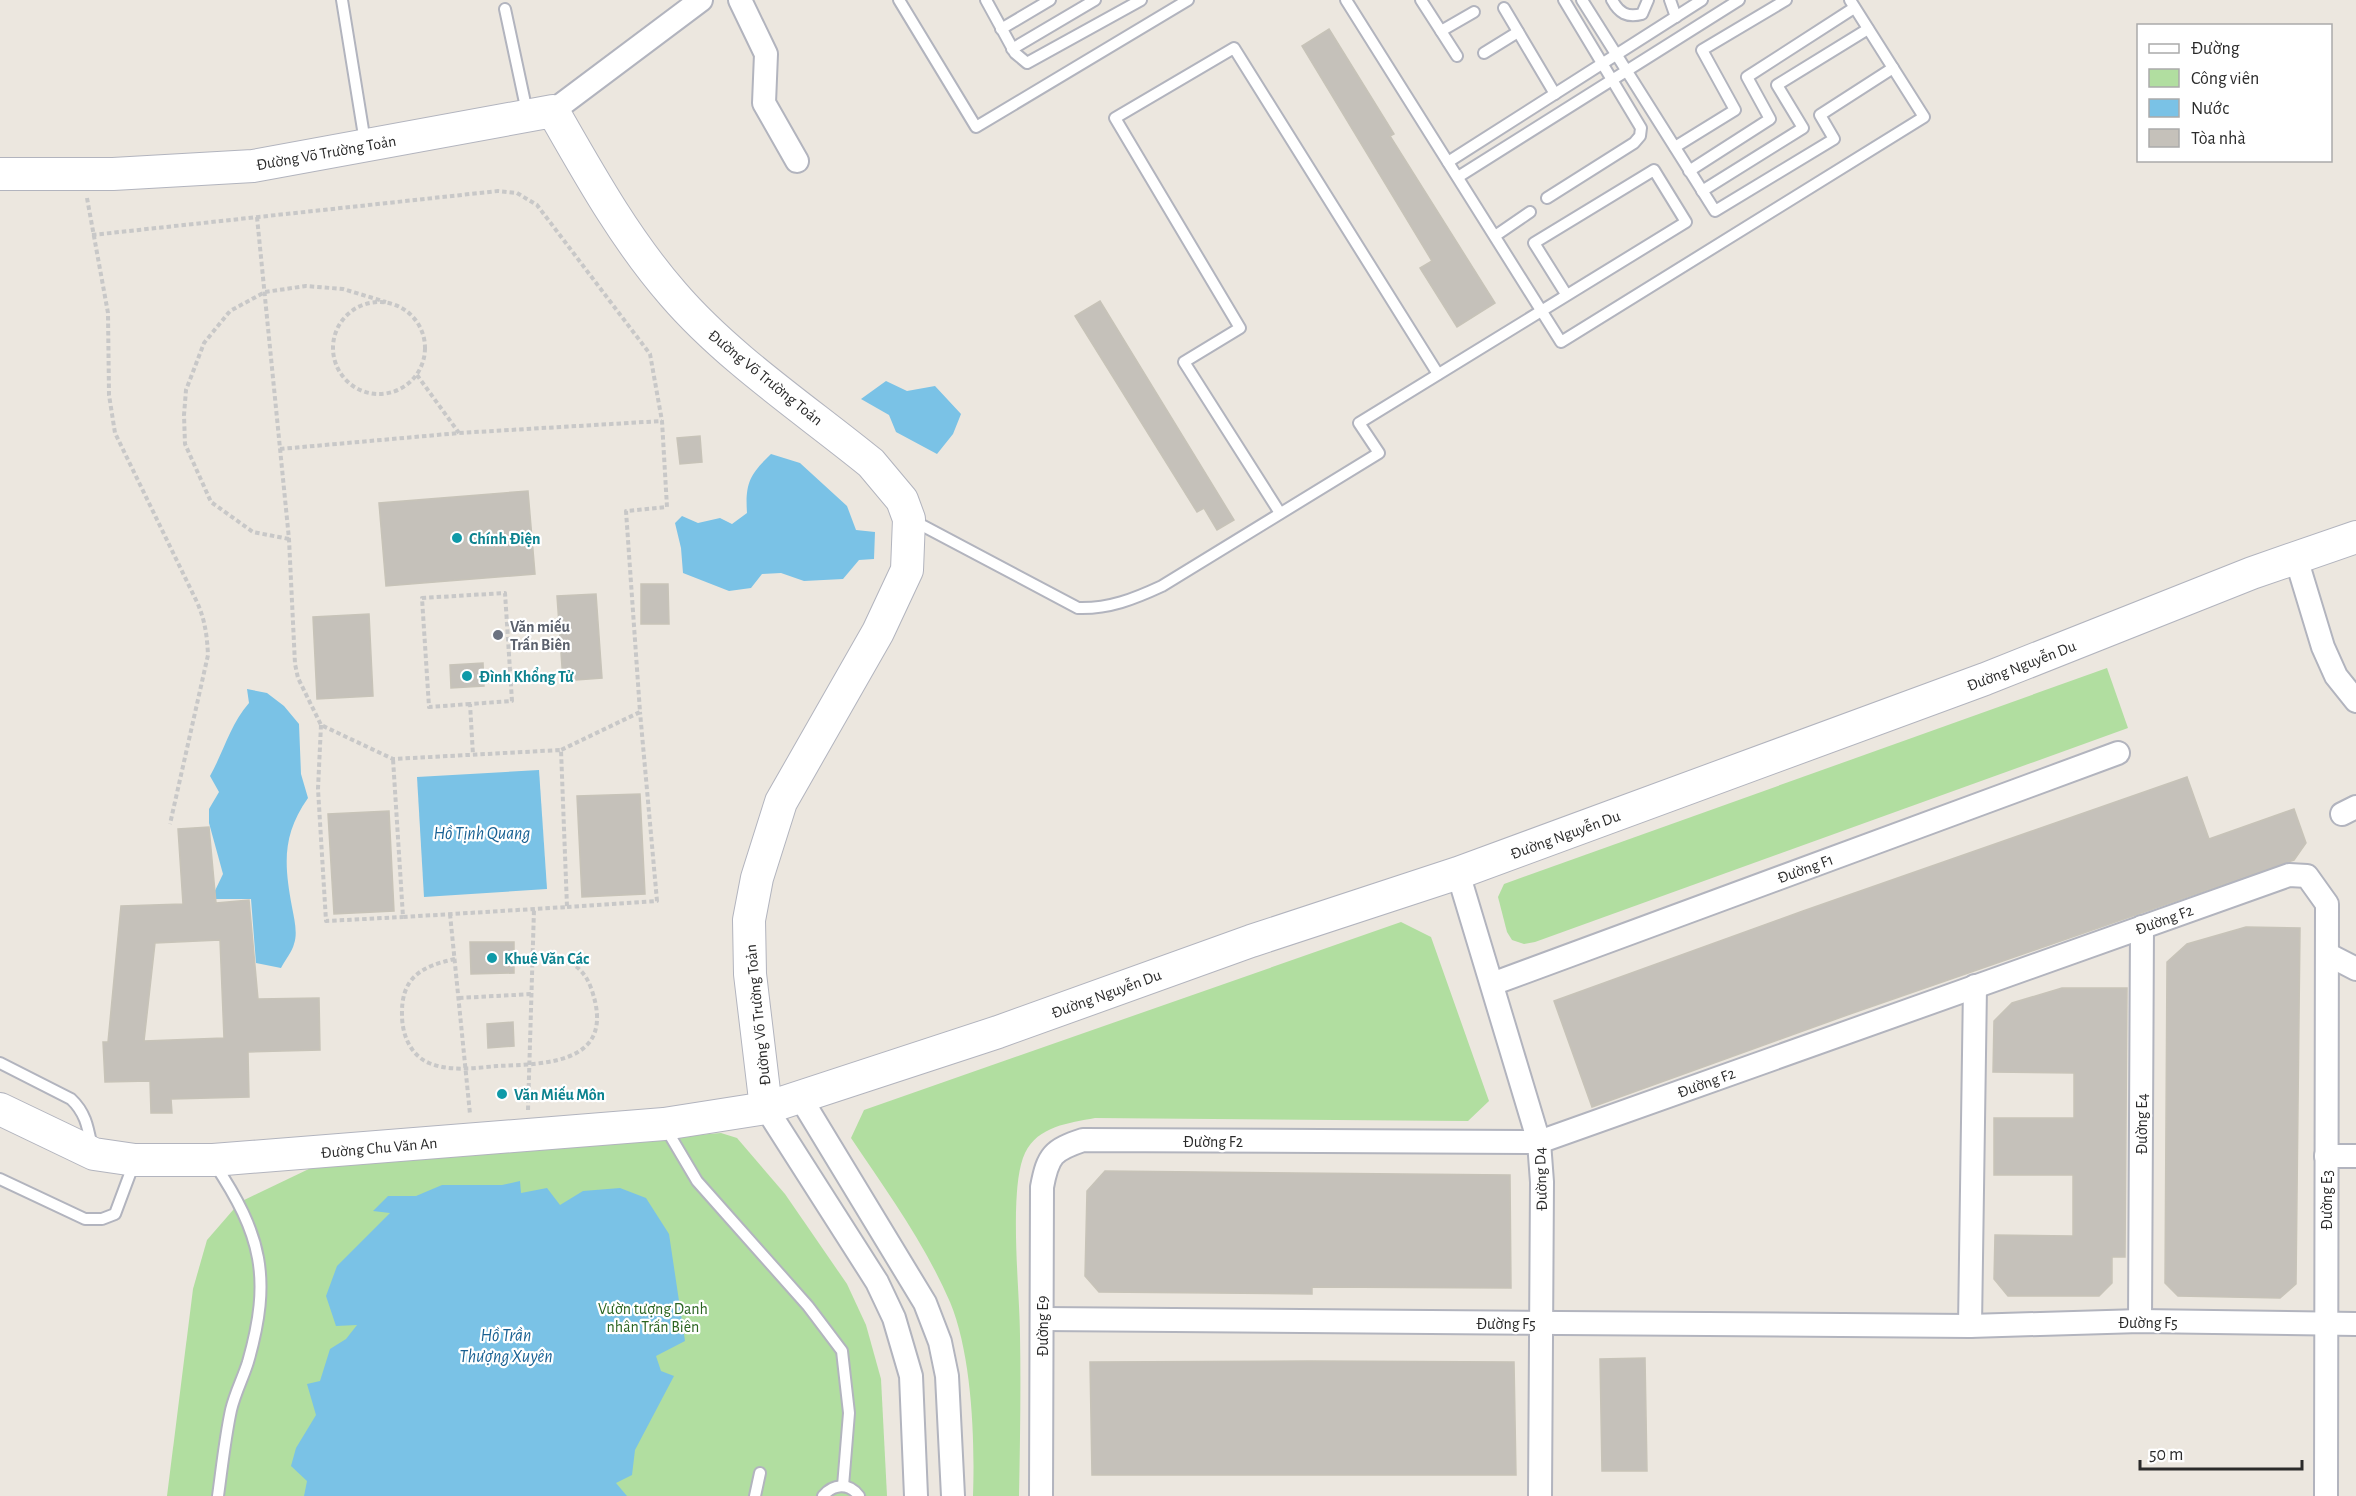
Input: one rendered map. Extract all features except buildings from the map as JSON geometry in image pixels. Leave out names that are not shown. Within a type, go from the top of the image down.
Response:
[{"type":"main road","name":"Đường Võ Trường Toản","points":[[0,174],[84,174],[253,166],[540,113],[674,296],[728,349],[871,463],[902,500],[909,519],[907,570],[878,632],[782,802],[757,878],[749,920],[750,974],[766,1108]]},
{"type":"main road","name":"Đường Nguyễn Du","points":[[766,1108],[998,1032],[1251,941],[1458,873],[1985,680],[2252,573],[2356,537]]},
{"type":"main road","name":"Đường Chu Văn An","points":[[0,1109],[93,1154],[135,1160],[213,1160],[664,1124],[766,1108]]},
{"type":"street","points":[[540,113],[701,0]]},
{"type":"street","points":[[740,0],[766,54],[764,103],[797,161]]},
{"type":"street","points":[[2296,558],[2323,647],[2336,675],[2356,701]]},
{"type":"street","name":"Đường F1","points":[[1492,984],[2118,753]]},
{"type":"street","name":"Đường D4","points":[[1458,873],[1539,1142],[1540,1496]]},
{"type":"street","name":"Đường F2","points":[[1052,1158],[1060,1148],[1083,1140],[1539,1142],[2289,875],[2307,876],[2327,904]]},
{"type":"street","name":"Đường E3","points":[[2326,1496],[2327,904]]},
{"type":"street","name":"Đường E4","points":[[2140,1321],[2142,927]]},
{"type":"street","points":[[2327,954],[2356,969]]},
{"type":"street","points":[[1970,1326],[1975,986]]},
{"type":"street","points":[[800,1097],[925,1303],[939,1342],[947,1376],[953,1496]]},
{"type":"street","points":[[766,1108],[877,1282],[894,1318],[911,1376],[915,1413],[916,1496]]},
{"type":"street","points":[[2326,1156],[2356,1156]]},
{"type":"street","name":"Đường E9","points":[[1041,1496],[1042,1187],[1046,1166],[1052,1158]]},
{"type":"street","name":"Đường F5","points":[[1042,1319],[1970,1326],[2140,1321],[2356,1324]]},
{"type":"lane","points":[[342,0],[366,145]]},
{"type":"lane","points":[[899,0],[976,127],[1188,0]]},
{"type":"lane","points":[[1001,29],[1050,0]]},
{"type":"lane","points":[[1012,49],[1095,0]]},
{"type":"lane","points":[[990,2],[1012,49],[1020,59],[1027,63],[1037,60],[1141,0]]},
{"type":"lane","points":[[1346,0],[1561,342],[1924,117],[1852,4],[1747,77],[1770,119],[1689,171]]},
{"type":"lane","points":[[1421,0],[1457,56]]},
{"type":"lane","points":[[1547,198],[1634,143],[1640,136],[1641,128],[1564,0]]},
{"type":"lane","points":[[1582,0],[1715,211],[1834,139],[1820,115],[1893,68]]},
{"type":"lane","points":[[1612,0],[1624,14],[1634,16],[1642,14],[1648,0]]},
{"type":"lane","points":[[1670,0],[1676,17]]},
{"type":"lane","points":[[1448,162],[1702,0]]},
{"type":"lane","points":[[1458,177],[1739,0]]},
{"type":"lane","points":[[1674,147],[1735,110],[1702,50],[1785,0]]},
{"type":"lane","points":[[1504,8],[1555,94]]},
{"type":"lane","points":[[505,9],[540,113]]},
{"type":"lane","points":[[1441,31],[1474,12]]},
{"type":"lane","points":[[1702,191],[1803,128],[1777,85],[1868,29]]},
{"type":"lane","points":[[1484,53],[1518,32]]},
{"type":"lane","points":[[1280,513],[1184,362],[1240,328],[1115,118],[1234,48],[1438,374]]},
{"type":"lane","points":[[909,519],[1078,608],[1101,609],[1132,600],[1162,586],[1379,453],[1359,423],[1540,309],[1566,294],[1686,222],[1654,170],[1534,243],[1566,294]]},
{"type":"lane","points":[[1495,236],[1530,212]]},
{"type":"lane","points":[[0,1063],[80,1107],[86,1119],[93,1154]]},
{"type":"lane","points":[[664,1124],[697,1181],[808,1306],[842,1351],[849,1413],[843,1486]]},
{"type":"lane","points":[[0,1179],[85,1219],[102,1219],[115,1214],[135,1160]]},
{"type":"lane","points":[[213,1160],[240,1202],[250,1224],[260,1270],[261,1311],[247,1363],[231,1408],[218,1496]]},
{"type":"lane","points":[[755,1496],[760,1473]]},
{"type":"lane","points":[[823,1496],[828,1490],[843,1486],[850,1488],[859,1496]]},
{"type":"path","points":[[84,174],[92,236],[108,314],[109,395],[116,433],[196,600],[204,618],[207,635],[208,655],[170,824]]},
{"type":"path","points":[[92,236],[257,217],[498,191],[517,193],[537,205],[650,354],[662,421],[667,507],[626,511],[640,712],[657,901],[326,921],[318,789],[321,724],[303,692],[297,671],[289,539],[257,217]]},
{"type":"path","points":[[289,539],[253,532],[211,502],[185,444],[186,390],[204,343],[230,311],[265,292],[306,286],[343,289],[386,302],[408,312],[422,330],[426,346],[424,361],[417,375],[406,386],[392,393],[376,395],[361,391],[348,383],[339,372],[333,358],[332,343],[341,322],[357,307],[371,302],[386,302]]},
{"type":"path","points":[[417,375],[459,433]]},
{"type":"path","points":[[280,449],[459,433],[662,421]]},
{"type":"path","points":[[505,592],[512,701],[470,704],[429,707],[422,598],[505,592]]},
{"type":"path","points":[[470,704],[473,755]]},
{"type":"path","points":[[321,724],[393,759],[561,750],[640,712]]},
{"type":"path","points":[[561,750],[567,907]]},
{"type":"path","points":[[393,759],[403,917]]},
{"type":"path","points":[[527,1135],[534,909]]},
{"type":"path","points":[[450,914],[472,1139]]},
{"type":"path","points":[[455,959],[432,964],[419,971],[410,981],[404,998],[402,1026],[408,1043],[416,1054],[428,1063],[466,1068],[529,1065],[566,1059],[580,1053],[590,1042],[597,1011],[590,984],[580,969],[569,961],[555,957],[533,956]]},
{"type":"path","points":[[459,998],[532,994]]},
{"type":"green space","points":[[2107,668],[2128,728],[1535,942],[1524,944],[1512,940],[1507,932],[1498,897],[1504,884]]},
{"type":"green space","points":[[1401,922],[1431,937],[1489,1101],[1468,1121],[1095,1118],[1055,1127],[1038,1137],[1025,1153],[1017,1191],[1016,1242],[1020,1317],[1019,1496],[973,1496],[970,1398],[963,1347],[957,1323],[940,1280],[917,1238],[851,1138],[864,1110]]},
{"type":"green space","name":"Vườn tượng Danh nhân Trấn Biên","points":[[721,1133],[737,1138],[785,1194],[847,1284],[866,1325],[881,1379],[887,1496],[167,1496],[193,1289],[207,1240],[240,1202],[313,1167]]},
{"type":"water","points":[[886,381],[907,391],[935,386],[961,414],[953,434],[937,454],[896,432],[889,415],[861,399]]},
{"type":"water","points":[[771,454],[800,463],[847,506],[856,530],[875,532],[874,559],[859,560],[843,579],[804,581],[781,573],[762,574],[751,588],[729,591],[683,573],[681,548],[675,523],[682,516],[698,523],[720,518],[732,524],[747,513],[750,480],[758,467]]},
{"type":"water","points":[[247,689],[267,693],[284,706],[299,724],[301,774],[308,798],[289,837],[287,877],[296,935],[293,947],[281,968],[256,963],[251,899],[211,899],[223,874],[209,823],[209,809],[219,792],[210,776],[232,729],[249,703]]},
{"type":"water","name":"Hồ Tịnh Quang","points":[[539,770],[547,889],[424,897],[417,777]]},
{"type":"water","name":"Hồ Trần Thượng Xuyên","points":[[520,1181],[521,1193],[547,1188],[560,1205],[583,1191],[620,1188],[646,1198],[669,1234],[685,1341],[656,1356],[661,1371],[674,1376],[635,1450],[632,1475],[616,1483],[627,1496],[304,1496],[307,1481],[291,1466],[296,1448],[316,1415],[307,1384],[320,1381],[330,1349],[346,1339],[357,1325],[336,1326],[326,1296],[337,1266],[390,1213],[373,1211],[388,1196],[416,1196],[442,1185],[502,1185]]},
{"type":"place","name":"Chính Điện","points":[[457,538]]},
{"type":"place","name":"Văn miếu Trấn Biên","points":[[498,635]]},
{"type":"place","name":"Đình Khổng Tử","points":[[467,676]]},
{"type":"place","name":"Khuê Văn Các","points":[[492,958]]},
{"type":"place","name":"Văn Miếu Môn","points":[[502,1094]]}]
